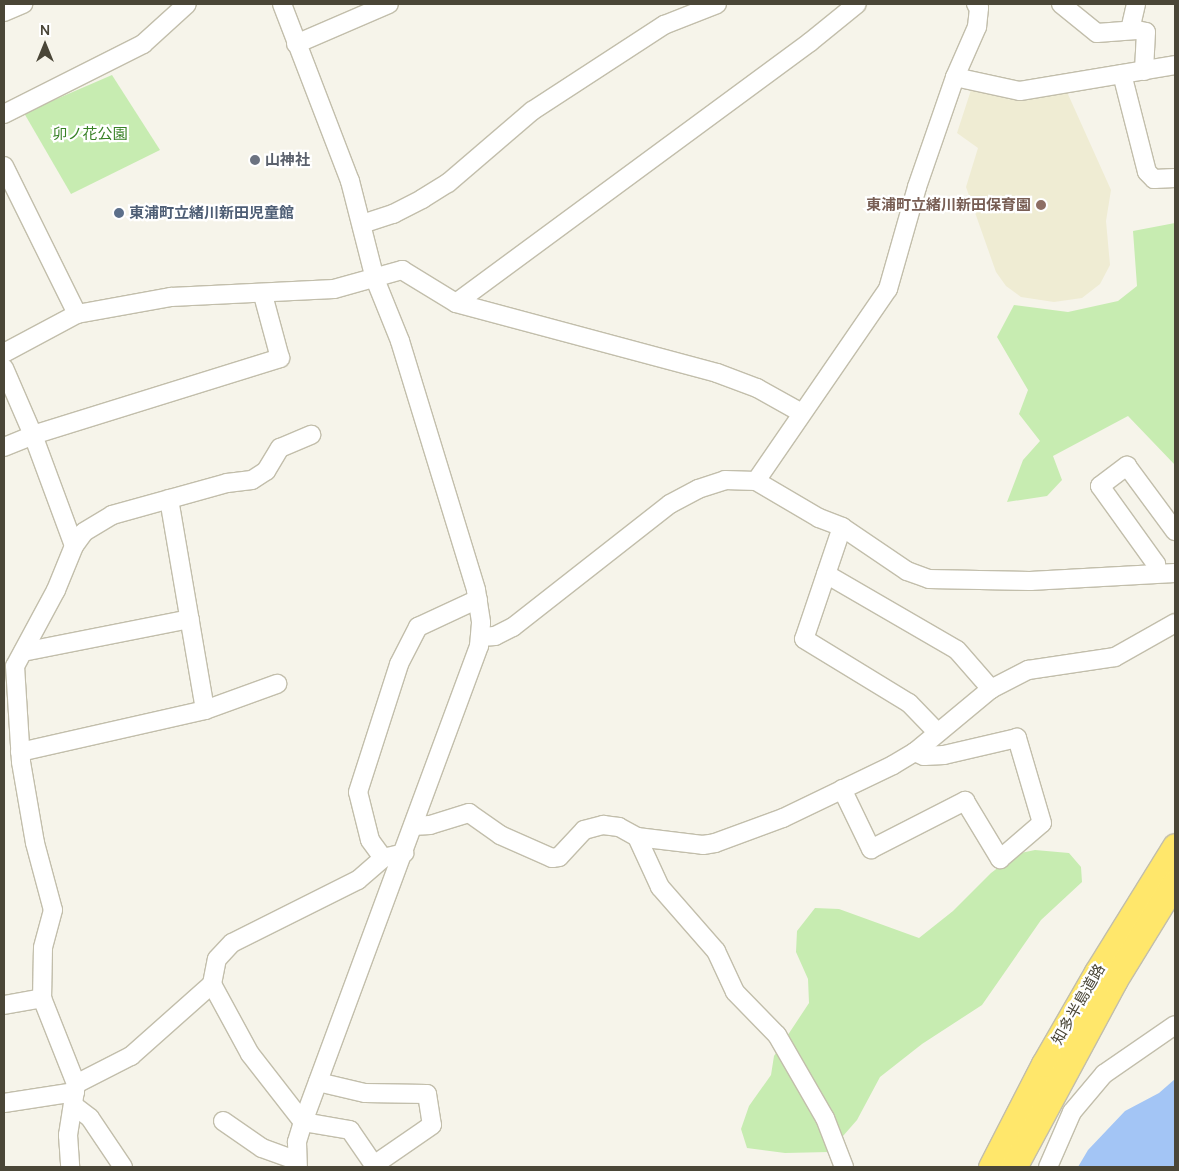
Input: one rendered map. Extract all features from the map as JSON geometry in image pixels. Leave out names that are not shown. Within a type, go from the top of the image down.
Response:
[{"type":"highway","name":"知多半島道路","points":[[991,1167],[1087,988],[1175,846]]},
{"type":"highway","name":"知多半島道路","points":[[1014,1167],[1071,1056],[1175,882]]},
{"type":"street","points":[[4,12],[23,4]]},
{"type":"street","points":[[4,114],[143,44],[187,4]]},
{"type":"street","points":[[223,1121],[262,1148],[297,1164],[297,1142],[303,1122],[404,853],[481,636],[478,599],[400,341],[375,278],[362,224],[335,142],[282,4]]},
{"type":"street","points":[[296,44],[389,4]]},
{"type":"street","points":[[362,224],[422,199],[448,182],[532,112],[664,25],[717,4]]},
{"type":"street","points":[[456,303],[810,42],[857,4]]},
{"type":"street","points":[[756,481],[888,289],[898,264],[906,220],[955,77],[977,27],[980,8],[976,4]]},
{"type":"street","points":[[1061,4],[1097,33],[1130,30],[1146,32],[1144,71]]},
{"type":"street","points":[[1130,30],[1136,4]]},
{"type":"street","points":[[955,77],[1020,91],[1175,65]]},
{"type":"street","points":[[1122,74],[1147,172],[1154,179],[1175,178]]},
{"type":"street","points":[[4,166],[77,314]]},
{"type":"street","points":[[4,353],[77,314],[171,297],[263,295],[334,289],[402,270],[456,303],[717,372],[757,388],[802,413]]},
{"type":"street","points":[[4,447],[33,435],[280,358],[263,295]]},
{"type":"street","points":[[4,368],[33,435],[74,546]]},
{"type":"street","points":[[123,1167],[74,1094],[42,998],[43,948],[52,910],[35,843],[20,752],[14,660],[56,590],[74,546],[84,532],[112,515],[227,483],[252,480],[266,471],[280,448],[311,435]]},
{"type":"street","points":[[1157,573],[1156,564],[1100,486],[1126,466],[1175,531]]},
{"type":"street","points":[[481,636],[495,636],[513,627],[683,496],[725,480],[756,481],[819,518],[842,527],[907,570],[928,579],[1022,581],[1175,573]]},
{"type":"street","points":[[168,500],[205,710]]},
{"type":"street","points":[[842,527],[804,639],[909,702],[937,732]]},
{"type":"street","points":[[826,574],[957,650],[991,689]]},
{"type":"street","points":[[383,858],[370,840],[358,792],[395,672],[418,627],[478,599]]},
{"type":"street","points":[[14,660],[190,619]]},
{"type":"street","points":[[412,826],[430,825],[469,813],[500,836],[552,858],[559,858],[584,830],[593,826],[609,824],[637,837],[704,845],[769,824],[915,752],[991,689],[1028,670],[1115,657],[1175,623]]},
{"type":"street","points":[[20,752],[205,710],[277,684]]},
{"type":"street","points":[[842,789],[871,848],[965,801],[1000,859],[1042,823],[1017,738],[944,755],[924,756],[915,752]]},
{"type":"street","points":[[637,837],[660,887],[716,950],[735,992],[778,1035],[825,1118],[844,1167]]},
{"type":"street","points":[[4,1103],[74,1094],[131,1056],[212,984],[217,958],[232,943],[358,880],[383,858],[404,853]]},
{"type":"street","points":[[212,984],[250,1054],[303,1122],[350,1130],[374,1165],[432,1125],[427,1094],[365,1093],[318,1082]]},
{"type":"street","points":[[4,1005],[42,998]]},
{"type":"street","points":[[1048,1167],[1072,1112],[1104,1074],[1175,1025]]},
{"type":"street","points":[[70,1167],[68,1135],[74,1094]]},
{"type":"shaded area","name":"東浦町立緒川新田保育園","points":[[971,90],[1012,100],[1067,92],[1111,190],[1106,221],[1110,265],[1100,284],[1082,298],[1054,302],[1021,297],[1006,286],[996,272],[966,187],[978,148],[957,133]]},
{"type":"green space","name":"卯ノ花公園","points":[[112,75],[160,150],[71,194],[24,113]]},
{"type":"green space","points":[[1175,223],[1175,465],[1128,416],[1053,456],[1062,480],[1047,496],[1007,502],[1023,460],[1040,441],[1019,414],[1028,390],[997,337],[1014,305],[1068,312],[1118,301],[1137,286],[1133,231]]},
{"type":"green space","points":[[1035,850],[1069,853],[1081,867],[1082,882],[1041,920],[982,1005],[922,1044],[880,1077],[857,1120],[829,1152],[785,1153],[747,1148],[741,1129],[749,1106],[771,1075],[774,1056],[809,1003],[808,979],[796,952],[797,931],[815,908],[839,909],[919,938],[953,911],[991,873],[1016,854]]},
{"type":"water","points":[[1175,1079],[1175,1167],[1078,1167],[1088,1150],[1125,1111],[1159,1093]]},
{"type":"place","name":"山神社","points":[[255,160]]},
{"type":"place","name":"東浦町立緒川新田保育園","points":[[1041,205]]},
{"type":"place","name":"東浦町立緒川新田児童館","points":[[119,213]]}]
